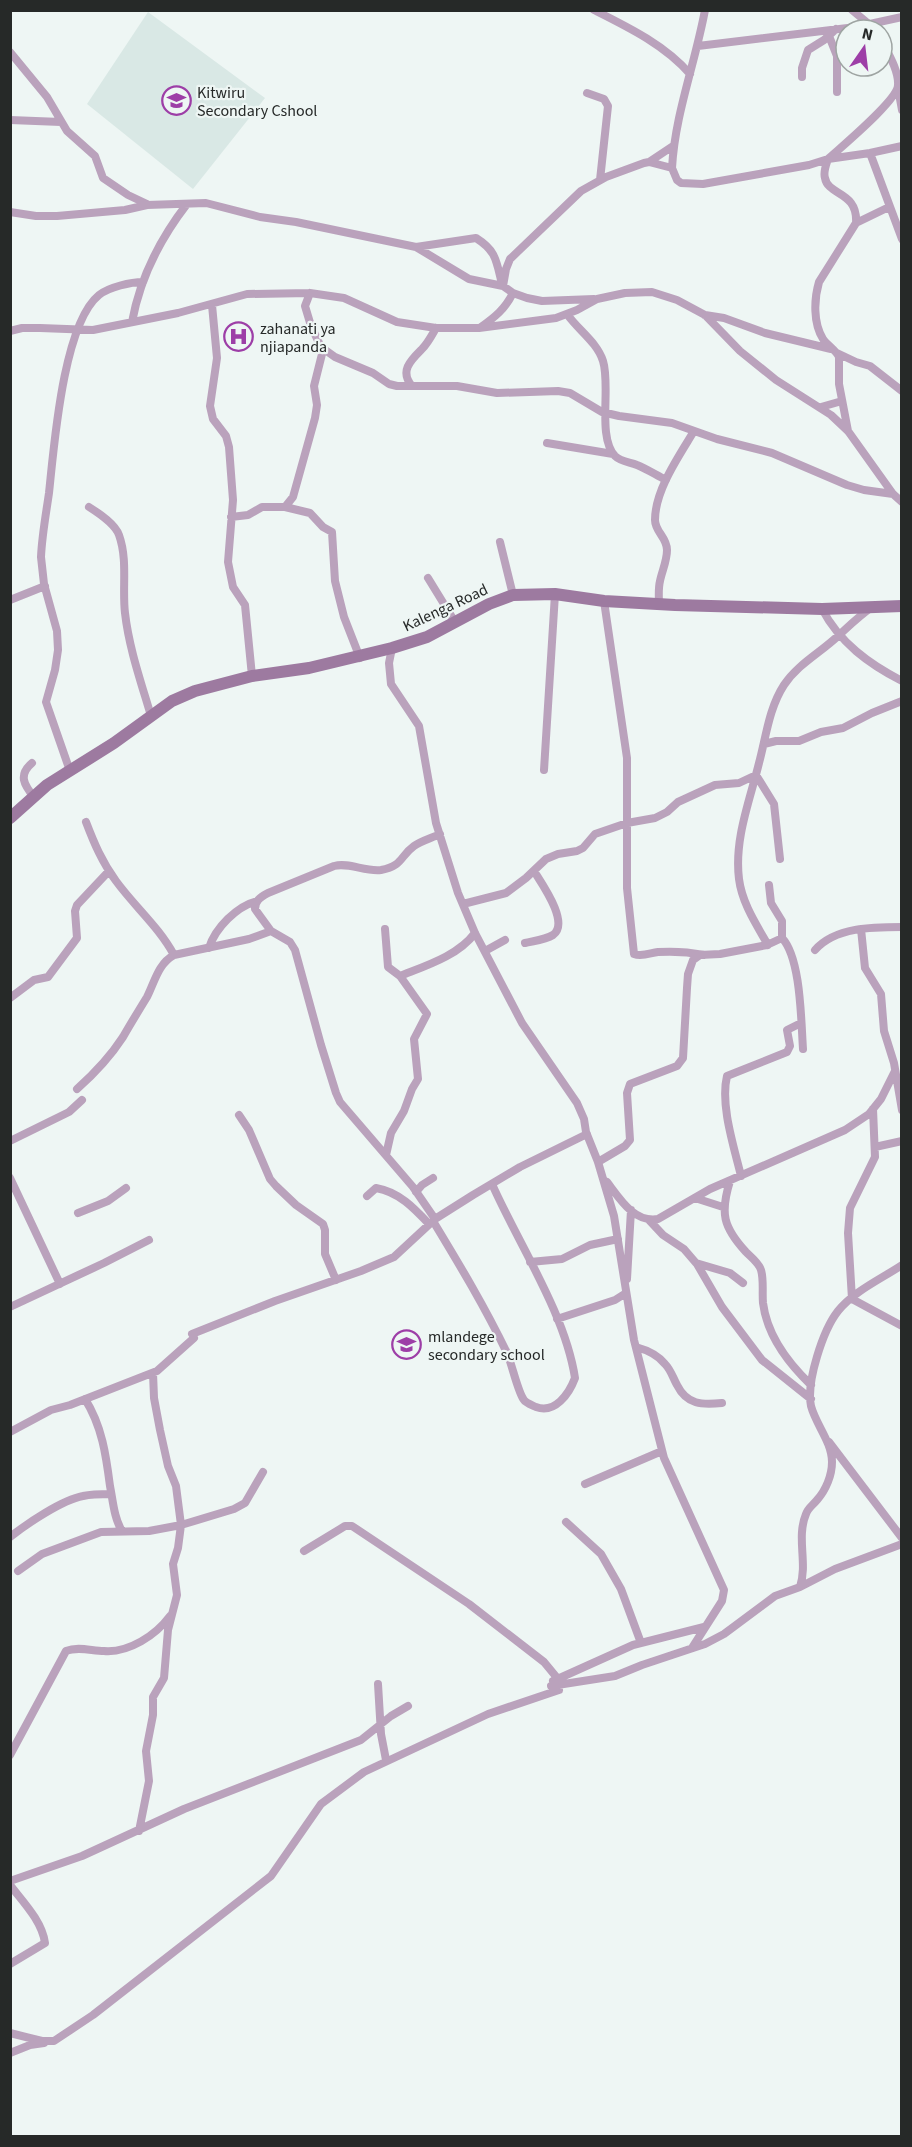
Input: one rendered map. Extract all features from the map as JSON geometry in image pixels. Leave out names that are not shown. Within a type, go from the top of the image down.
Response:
[{"type":"main road","name":"Kalenga Road","points":[[13,812],[47,785],[114,743],[172,701],[195,691],[252,676],[309,668],[392,648],[427,637],[489,604],[513,596],[555,594],[604,601],[659,605],[822,609],[902,606]]},
{"type":"street","points":[[594,10],[645,38],[680,63],[690,74]]},
{"type":"street","points":[[705,10],[698,46],[678,116],[673,146],[672,168],[677,180],[681,183],[703,184],[902,146]]},
{"type":"street","points":[[698,46],[834,29]]},
{"type":"street","points":[[802,77],[802,68],[808,50],[834,31]]},
{"type":"street","points":[[829,36],[837,56],[837,92]]},
{"type":"street","points":[[10,52],[47,97],[60,122],[94,156],[103,178],[147,205]]},
{"type":"street","points":[[894,72],[898,82],[902,110]]},
{"type":"street","points":[[848,431],[839,378],[839,357],[819,332],[816,317],[816,292],[819,282],[856,223],[856,213],[848,198],[826,182],[825,171],[828,159],[885,106],[898,87]]},
{"type":"street","points":[[587,93],[604,99],[608,106],[600,180]]},
{"type":"street","points":[[10,120],[60,122]]},
{"type":"street","points":[[503,286],[510,259],[581,191],[600,180],[649,162],[673,146]]},
{"type":"street","points":[[870,153],[902,239]]},
{"type":"street","points":[[649,162],[672,168]]},
{"type":"street","points":[[10,212],[57,216],[125,210],[147,205],[206,203],[260,217],[296,222],[416,247],[470,279],[503,286],[513,293],[542,301],[597,299],[625,293],[652,292],[677,300],[705,315],[740,351],[776,380],[821,407],[848,431],[892,494],[902,502]]},
{"type":"street","points":[[132,322],[138,295],[153,257],[187,204]]},
{"type":"street","points":[[856,223],[890,207]]},
{"type":"street","points":[[416,247],[476,238],[489,246],[496,257],[503,286]]},
{"type":"street","points":[[70,771],[46,705],[58,650],[56,624],[42,571],[42,540],[60,391],[78,330],[94,300],[101,293],[143,282]]},
{"type":"street","points":[[10,331],[22,328],[93,330],[212,305],[247,294],[310,293],[344,298],[397,322],[436,328],[479,328],[529,323],[556,318],[597,299]]},
{"type":"street","points":[[285,507],[294,493],[317,405],[313,390],[322,354],[305,306],[310,293]]},
{"type":"street","points":[[479,328],[499,313],[513,293]]},
{"type":"street","points":[[212,305],[218,358],[210,406],[213,419],[226,436],[229,447],[233,500],[228,562],[233,587],[245,605],[252,676]]},
{"type":"street","points":[[567,314],[591,340],[602,358],[606,386],[605,422],[613,454]]},
{"type":"street","points":[[705,315],[724,318],[765,333],[835,351],[856,362],[870,366],[902,391]]},
{"type":"street","points":[[412,386],[407,378],[407,365],[428,342],[436,328]]},
{"type":"street","points":[[321,347],[335,357],[389,384],[467,387],[497,393],[563,391],[576,395],[605,413],[672,423],[717,439],[772,453],[847,485],[892,494]]},
{"type":"street","points":[[821,407],[842,401]]},
{"type":"street","points":[[659,605],[659,586],[667,546],[655,525],[655,518],[666,480],[694,431]]},
{"type":"street","points":[[547,443],[613,454],[621,460],[635,464],[666,480]]},
{"type":"street","points":[[90,507],[107,521],[120,537],[123,556],[123,594],[129,638],[151,716]]},
{"type":"street","points":[[231,517],[248,515],[262,507],[285,507],[310,513],[323,527],[332,532],[335,581],[344,617],[360,657]]},
{"type":"street","points":[[500,542],[513,596]]},
{"type":"street","points":[[428,578],[455,622]]},
{"type":"street","points":[[10,600],[45,586]]},
{"type":"street","points":[[544,770],[555,594]]},
{"type":"street","points":[[604,601],[627,758],[627,888],[634,954],[638,956],[657,952],[720,954],[768,945],[782,938]]},
{"type":"street","points":[[768,945],[744,900],[739,879],[740,839],[775,703],[783,686],[794,673],[846,627],[873,607]]},
{"type":"street","points":[[822,609],[838,636],[871,663],[902,681]]},
{"type":"street","points":[[392,648],[389,663],[391,684],[419,726],[424,746],[425,769],[432,808],[463,904],[475,933],[522,1023],[577,1103],[603,1177],[618,1239],[636,1347],[662,1451],[724,1590],[722,1601],[692,1648]]},
{"type":"street","points":[[764,744],[776,741],[799,741],[815,734],[843,729],[872,712],[902,701]]},
{"type":"street","points":[[32,763],[25,769],[23,776],[26,786],[34,797]]},
{"type":"street","points":[[463,904],[506,893],[551,856],[583,848],[595,834],[627,823],[655,818],[667,812],[678,802],[715,785],[738,783],[756,775]]},
{"type":"street","points":[[756,775],[774,804],[780,859]]},
{"type":"street","points":[[86,822],[99,856],[165,938],[174,955]]},
{"type":"street","points":[[209,948],[215,936],[242,906],[257,901],[268,893],[341,864],[380,870],[396,865],[414,846],[440,834]]},
{"type":"street","points":[[10,998],[34,980],[48,977],[77,938],[75,911],[77,905],[109,871]]},
{"type":"street","points":[[525,943],[552,936],[558,930],[559,923],[546,888],[534,872]]},
{"type":"street","points":[[769,885],[771,903],[782,921],[782,938],[790,947],[793,957],[803,1049]]},
{"type":"street","points":[[257,901],[255,909],[271,931],[290,942],[295,950],[336,1093],[367,1135],[416,1191],[506,1351],[523,1399],[544,1409],[552,1408],[558,1404],[575,1378],[568,1348],[531,1262],[492,1184]]},
{"type":"street","points":[[815,950],[826,940],[861,929],[902,927]]},
{"type":"street","points":[[385,929],[387,965],[400,976],[427,1016],[414,1039],[418,1079],[391,1133],[386,1155]]},
{"type":"street","points":[[861,929],[865,968],[881,994],[884,1031],[895,1071],[902,1110]]},
{"type":"street","points":[[77,1089],[108,1059],[148,994],[165,960],[174,955],[249,939],[271,931]]},
{"type":"street","points":[[400,976],[432,963],[464,946],[475,933]]},
{"type":"street","points":[[485,951],[505,940]]},
{"type":"street","points":[[598,1162],[628,1143],[631,1135],[627,1094],[630,1084],[677,1066],[681,1062],[684,1048],[688,974],[693,960],[704,955]]},
{"type":"street","points":[[741,1176],[729,1123],[726,1101],[727,1076],[787,1052],[790,1046],[787,1030],[801,1023]]},
{"type":"street","points":[[649,1221],[658,1219],[730,1181],[845,1130],[869,1114],[881,1099],[895,1071]]},
{"type":"street","points":[[10,1141],[69,1112],[82,1100]]},
{"type":"street","points":[[852,1299],[848,1233],[850,1208],[875,1157],[873,1109]]},
{"type":"street","points":[[239,1115],[249,1130],[270,1179],[296,1205],[323,1224],[325,1254],[336,1280]]},
{"type":"street","points":[[10,1432],[51,1410],[153,1373],[193,1336],[275,1301],[394,1257],[432,1221],[520,1167],[587,1134]]},
{"type":"street","points":[[875,1147],[902,1141]]},
{"type":"street","points":[[603,1177],[631,1210],[649,1221],[684,1249],[697,1264],[722,1307],[762,1360],[811,1399]]},
{"type":"street","points":[[10,1178],[60,1284]]},
{"type":"street","points":[[416,1191],[426,1181],[433,1178]]},
{"type":"street","points":[[730,1181],[723,1208],[730,1232],[761,1270],[763,1305],[772,1333],[799,1374],[811,1385]]},
{"type":"street","points":[[78,1213],[101,1205],[126,1188]]},
{"type":"street","points":[[367,1196],[376,1188],[395,1195],[432,1221]]},
{"type":"street","points":[[694,1198],[723,1208]]},
{"type":"street","points":[[557,1319],[615,1300],[626,1290],[631,1210]]},
{"type":"street","points":[[531,1262],[562,1259],[590,1245],[618,1239]]},
{"type":"street","points":[[10,1307],[149,1240]]},
{"type":"street","points":[[697,1264],[730,1273],[743,1283]]},
{"type":"street","points":[[800,1587],[803,1575],[800,1544],[803,1524],[809,1508],[818,1499],[830,1475],[832,1461],[830,1450],[812,1407],[811,1385],[815,1363],[830,1325],[839,1310],[902,1265]]},
{"type":"street","points":[[852,1299],[902,1326]]},
{"type":"street","points":[[636,1347],[650,1352],[664,1362],[682,1394],[688,1400],[701,1405],[722,1403]]},
{"type":"street","points":[[139,1831],[148,1781],[146,1751],[153,1715],[153,1698],[164,1678],[167,1638],[177,1595],[173,1564],[181,1525],[176,1486],[168,1466],[154,1398],[153,1373]]},
{"type":"street","points":[[85,1399],[98,1423],[111,1494],[118,1525],[122,1532]]},
{"type":"street","points":[[824,1437],[837,1450],[902,1538]]},
{"type":"street","points":[[585,1484],[662,1451]]},
{"type":"street","points":[[18,1571],[36,1557],[102,1532],[149,1532],[234,1509],[245,1503],[262,1472]]},
{"type":"street","points":[[10,1537],[72,1499],[86,1495],[111,1494]]},
{"type":"street","points":[[566,1522],[593,1545],[607,1564],[621,1588],[641,1643]]},
{"type":"street","points":[[304,1551],[348,1525],[352,1526],[469,1604],[544,1662],[554,1685]]},
{"type":"street","points":[[554,1685],[615,1676],[705,1644],[775,1596],[800,1587],[836,1569],[902,1544]]},
{"type":"street","points":[[10,1755],[66,1651],[78,1649],[108,1652],[123,1649],[158,1630],[175,1606]]},
{"type":"street","points":[[10,2053],[30,2045],[58,2040],[271,1876],[321,1804],[364,1772],[641,1643],[704,1627]]},
{"type":"street","points":[[378,1684],[380,1724],[386,1760]]},
{"type":"street","points":[[10,1964],[45,1943],[44,1935],[34,1917],[10,1883],[82,1856],[206,1800],[361,1740],[380,1724],[408,1706]]},
{"type":"street","points":[[10,2033],[51,2042]]},
{"type":"shaded area","name":"Kitwiru Secondary Cshool","points":[[148,12],[265,98],[193,189],[87,104]]},
{"type":"place","name":"Kitwiru Secondary Cshool","points":[[176,101]]},
{"type":"place","name":"zahanati ya njiapanda","points":[[239,337]]},
{"type":"place","name":"mlandege secondary school","points":[[407,1345]]}]
